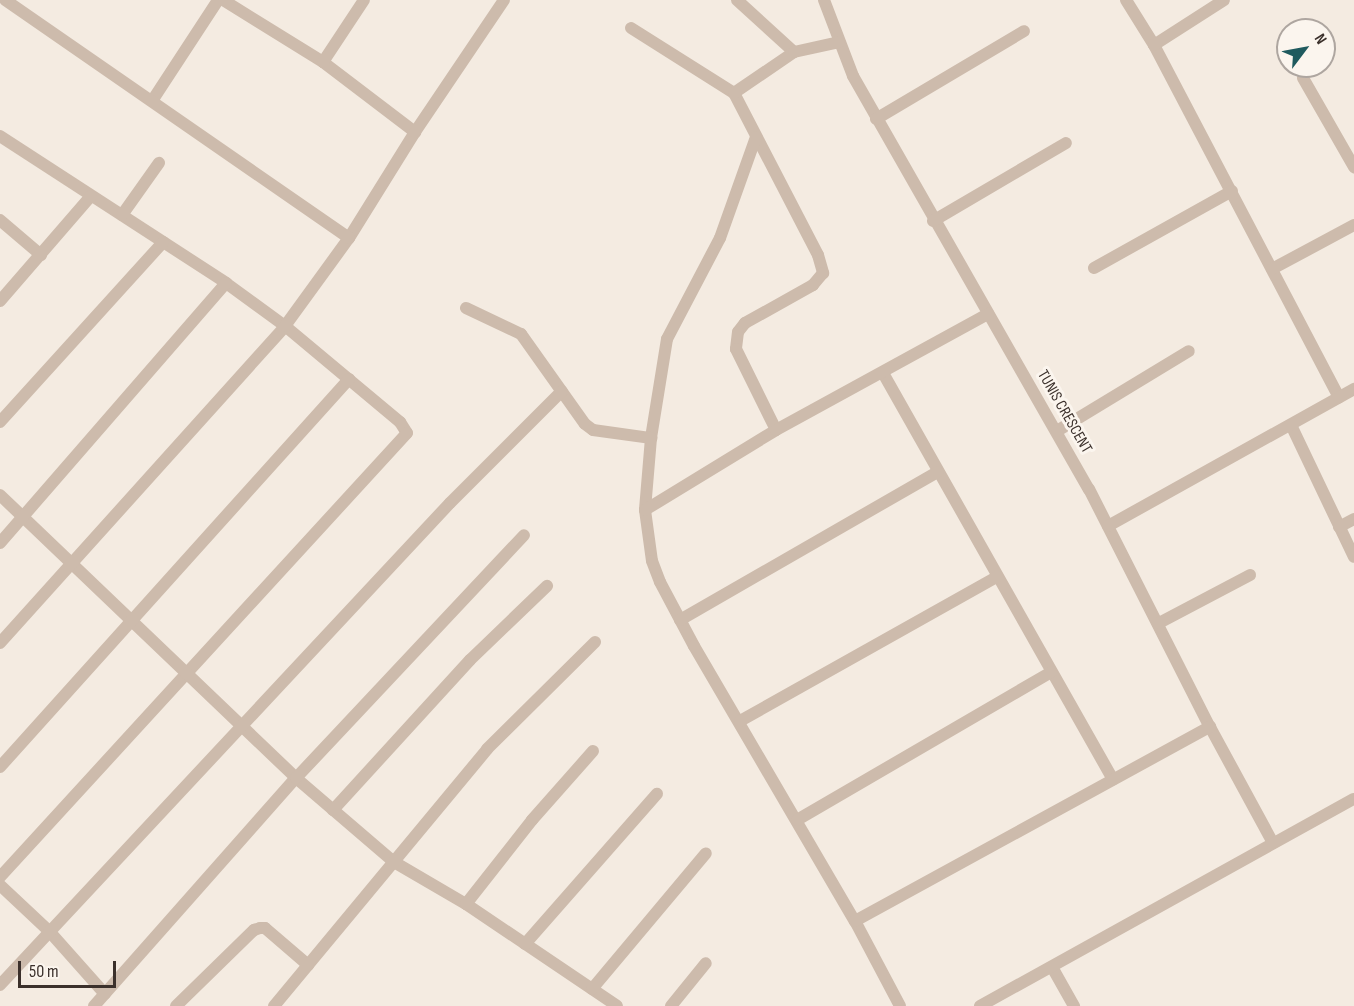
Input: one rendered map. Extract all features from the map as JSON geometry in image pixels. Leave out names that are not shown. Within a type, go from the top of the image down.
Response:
[{"type":"street","points":[[5,0],[349,238]]},
{"type":"street","points":[[152,101],[218,0]]},
{"type":"street","points":[[223,0],[323,63],[415,132]]},
{"type":"street","points":[[323,63],[364,0]]},
{"type":"street","points":[[0,643],[285,326],[349,238],[415,132],[504,0]]},
{"type":"street","points":[[737,0],[794,52]]},
{"type":"street","name":"TUNIS CRESCENT","points":[[824,0],[853,76],[933,220],[1057,432],[1159,623],[1210,727],[1274,843]]},
{"type":"street","points":[[1126,0],[1154,45],[1339,397]]},
{"type":"street","points":[[1154,45],[1224,0]]},
{"type":"street","points":[[631,28],[734,93],[818,255],[823,273],[813,285],[745,323],[738,332],[736,349],[777,430]]},
{"type":"street","points":[[876,118],[1024,31]]},
{"type":"street","points":[[734,93],[794,52],[840,42]]},
{"type":"street","points":[[1303,78],[1354,167]]},
{"type":"street","points":[[0,135],[226,283],[285,326],[400,422],[405,428],[406,437],[0,877]]},
{"type":"street","points":[[756,137],[720,238],[667,339],[651,438],[645,510],[652,561],[680,620],[855,921],[900,1006]]},
{"type":"street","points":[[933,220],[1066,143]]},
{"type":"street","points":[[122,214],[159,163]]},
{"type":"street","points":[[1094,268],[1232,191]]},
{"type":"street","points":[[0,302],[92,196]]},
{"type":"street","points":[[0,220],[41,255]]},
{"type":"street","points":[[1272,269],[1354,225]]},
{"type":"street","points":[[0,422],[163,242]]},
{"type":"street","points":[[0,543],[226,283]]},
{"type":"street","points":[[466,308],[521,334],[585,424],[594,430],[651,438]]},
{"type":"street","points":[[645,510],[777,430],[987,314]]},
{"type":"street","points":[[1057,432],[1189,351]]},
{"type":"street","points":[[883,373],[1113,780]]},
{"type":"street","points":[[0,768],[131,619],[349,379]]},
{"type":"street","points":[[1108,526],[1354,389]]},
{"type":"street","points":[[0,985],[450,503],[562,391]]},
{"type":"street","points":[[1291,425],[1354,557]]},
{"type":"street","points":[[680,620],[937,472]]},
{"type":"street","points":[[0,495],[70,564],[189,672],[296,778],[394,862],[466,904],[617,1006]]},
{"type":"street","points":[[1340,527],[1354,519]]},
{"type":"street","points":[[94,1006],[296,778],[524,535]]},
{"type":"street","points":[[1159,623],[1250,575]]},
{"type":"street","points":[[740,721],[997,577]]},
{"type":"street","points":[[333,810],[470,660],[547,585]]},
{"type":"street","points":[[274,1006],[487,749],[595,642]]},
{"type":"street","points":[[797,820],[1051,672]]},
{"type":"street","points":[[855,921],[1210,727]]},
{"type":"street","points":[[466,904],[532,820],[592,751]]},
{"type":"street","points":[[525,944],[657,794]]},
{"type":"street","points":[[980,1006],[1354,799]]},
{"type":"street","points":[[592,989],[706,853]]},
{"type":"street","points":[[0,885],[49,931],[105,994]]},
{"type":"street","points":[[176,1006],[254,930],[260,928],[265,928],[308,965]]},
{"type":"street","points":[[671,1006],[706,963]]},
{"type":"street","points":[[1052,967],[1074,1006]]}]
